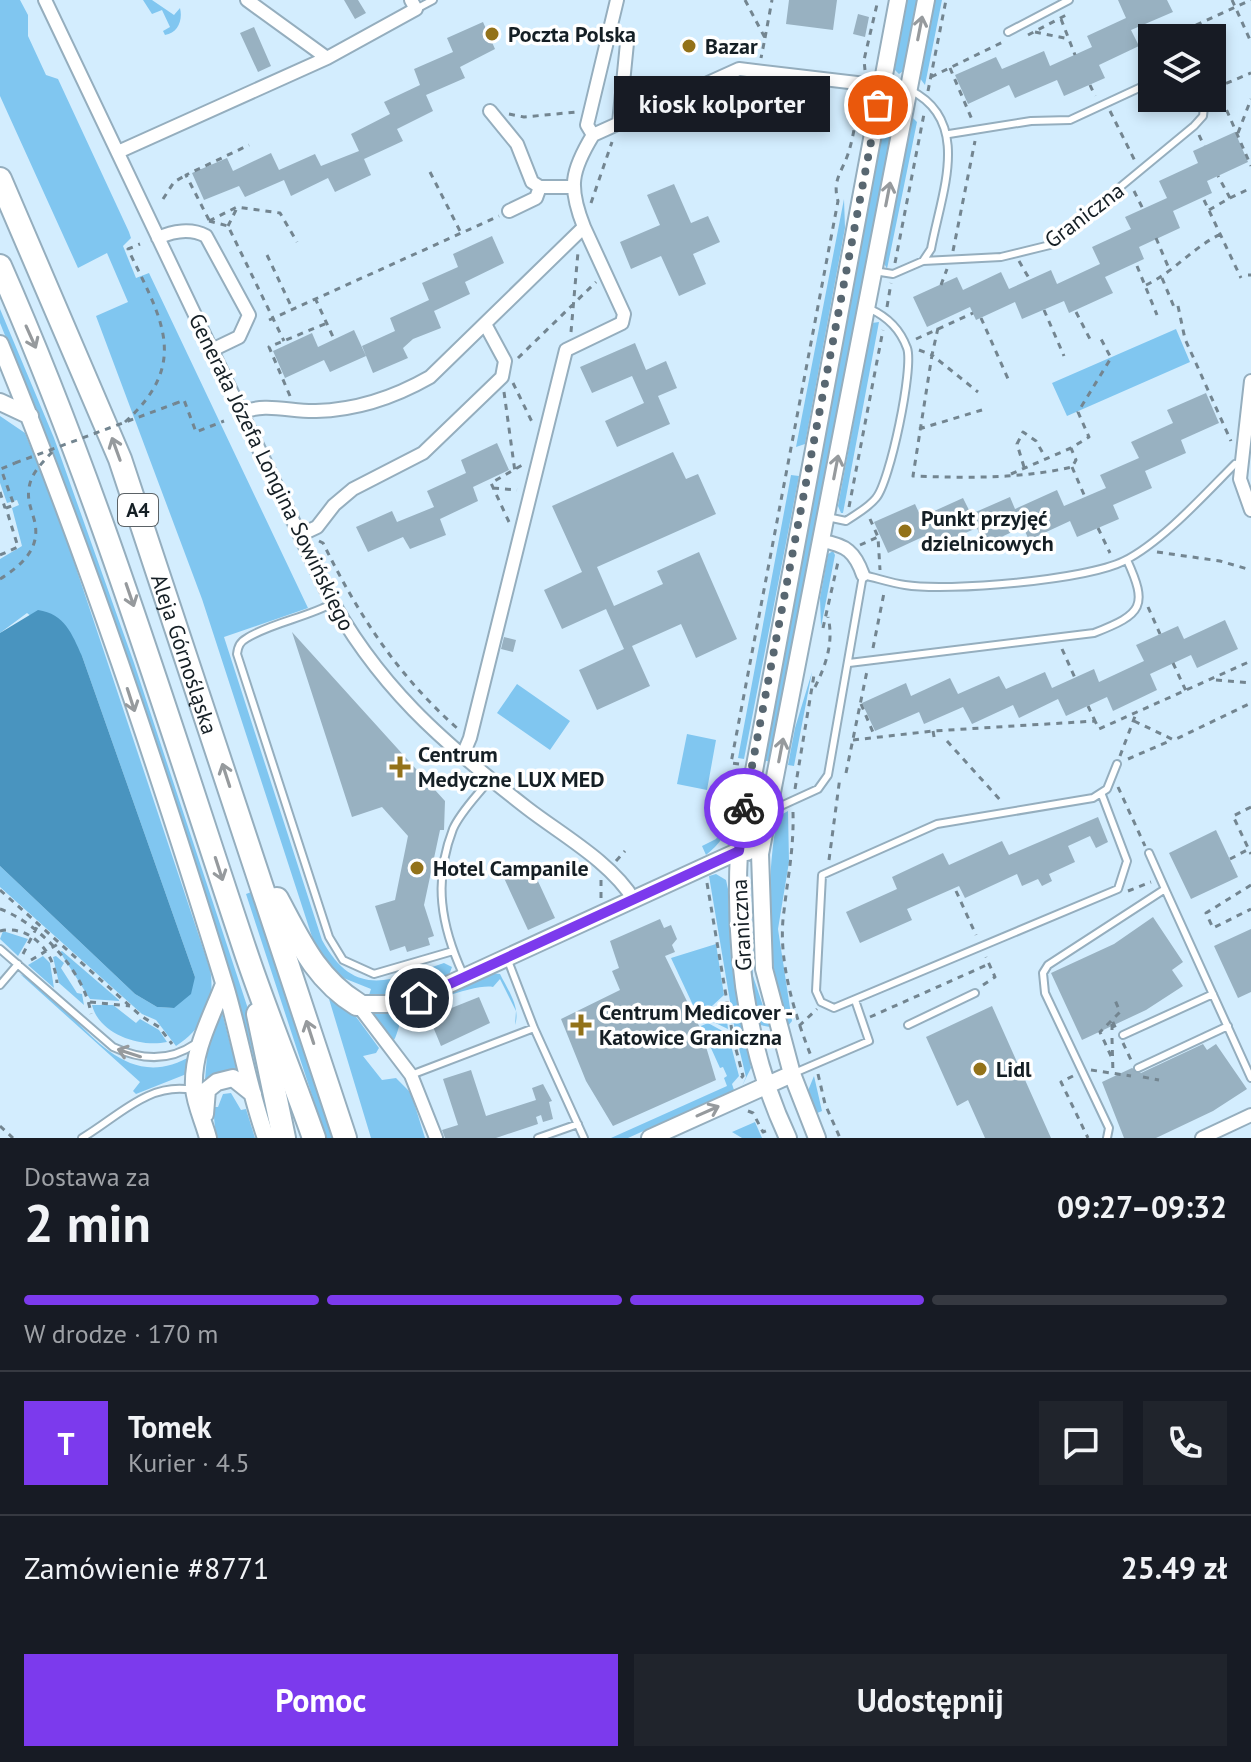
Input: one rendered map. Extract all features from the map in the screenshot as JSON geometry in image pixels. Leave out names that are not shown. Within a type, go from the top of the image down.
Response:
[{"type":"highway","name":"Aleja Górnośląska","points":[[0,179],[116,447],[345,1138]]},
{"type":"highway","name":"Aleja Górnośląska","points":[[0,266],[38,353],[127,588],[246,954],[314,1138]]},
{"type":"highway","points":[[250,849],[315,969],[336,991],[357,1004]]},
{"type":"highway","points":[[246,954],[284,1138]]},
{"type":"street","name":"Generała Józefa Longina Sowińskiego","points":[[45,0],[333,603],[380,676],[414,714],[462,757],[608,871],[634,900]]},
{"type":"street","points":[[247,0],[327,58]]},
{"type":"street","points":[[593,135],[587,125],[617,0]]},
{"type":"street","name":"Graniczna","points":[[788,1138],[768,1086],[741,969],[739,851],[898,0]]},
{"type":"street","name":"Graniczna","points":[[817,1138],[792,1074],[764,969],[760,854],[771,810],[926,0]]},
{"type":"street","points":[[118,152],[327,58],[413,4]]},
{"type":"street","points":[[619,123],[627,43]]},
{"type":"street","points":[[462,757],[470,738],[566,350],[622,323],[624,314],[582,226],[572,187],[582,153],[593,135],[739,69],[908,89]]},
{"type":"street","points":[[490,111],[511,133],[532,182],[540,187],[572,187]]},
{"type":"street","points":[[509,211],[533,201],[540,187]]},
{"type":"street","points":[[241,413],[260,407],[320,411],[384,400],[430,377],[582,226]]},
{"type":"street","points":[[158,238],[177,232],[199,232],[206,236],[249,315],[239,337],[212,350]]},
{"type":"street","points":[[300,535],[317,527],[334,505],[353,489],[423,453],[504,373],[485,324]]},
{"type":"street","points":[[0,344],[30,416],[107,628],[224,984],[266,1138]]},
{"type":"street","points":[[1251,381],[1240,479],[1251,510]]},
{"type":"street","points":[[0,402],[30,416]]},
{"type":"street","points":[[822,541],[847,542],[863,575]]},
{"type":"street","points":[[357,1004],[397,1004],[465,977],[739,851],[760,854]]},
{"type":"street","points":[[206,1131],[194,1091],[201,1039],[224,984]]},
{"type":"street","points":[[357,1004],[411,1075],[436,1138]]},
{"type":"street","points":[[650,1138],[792,1074]]},
{"type":"street","points":[[206,1131],[205,1099],[211,1085],[233,1078],[253,1094]]},
{"type":"street","points":[[1202,1138],[1251,1115]]},
{"type":"lane","points":[[413,4],[433,0]]},
{"type":"lane","points":[[1008,32],[1069,0]]},
{"type":"lane","points":[[908,89],[927,98],[949,134],[949,151],[931,249],[923,261]]},
{"type":"lane","points":[[949,134],[1070,120],[1138,89]]},
{"type":"lane","name":"Graniczna","points":[[873,271],[893,274],[923,261],[1015,254],[1050,245],[1194,126],[1203,112]]},
{"type":"lane","points":[[827,517],[846,521],[866,511],[877,497],[885,480],[910,364],[908,349],[896,327],[885,316],[866,308]]},
{"type":"lane","points":[[771,810],[818,789],[828,775],[863,575],[906,585],[950,585],[1073,577],[1115,565],[1141,549],[1235,464]]},
{"type":"lane","points":[[849,663],[1094,633],[1118,623],[1134,609],[1142,592],[1127,560]]},
{"type":"lane","points":[[333,603],[303,619],[247,637],[238,646],[237,654],[304,867],[329,937],[343,960],[360,970],[374,974],[389,973],[453,951]]},
{"type":"lane","points":[[1102,795],[937,824],[827,872],[819,880],[816,991],[824,1003],[834,1008],[855,1000],[1118,889],[1127,861],[1102,795],[1117,764]]},
{"type":"lane","points":[[465,977],[453,951],[440,908],[453,830],[490,779]]},
{"type":"lane","points":[[1149,853],[1251,1078]]},
{"type":"lane","points":[[1107,1138],[1109,1128],[1045,993],[1043,973],[1048,965],[1165,889]]},
{"type":"lane","points":[[0,949],[93,1031],[130,1055],[153,1058],[177,1054],[201,1039]]},
{"type":"lane","points":[[507,958],[534,1028],[584,1138]]},
{"type":"lane","points":[[0,985],[19,965]]},
{"type":"lane","points":[[908,1025],[975,993]]},
{"type":"lane","points":[[1123,1035],[1213,994]]},
{"type":"lane","points":[[792,1074],[869,1041],[855,1000]]},
{"type":"lane","points":[[1135,1065],[1228,1026]]},
{"type":"lane","points":[[411,1075],[534,1028]]},
{"type":"lane","points":[[82,1138],[148,1094],[165,1088],[194,1091]]},
{"type":"lane","points":[[538,1138],[578,1124]]},
{"type":"path","points":[[745,0],[765,38]]},
{"type":"path","points":[[761,61],[772,0]]},
{"type":"path","points":[[1232,0],[1251,42]]},
{"type":"path","points":[[1199,24],[1251,0]]},
{"type":"path","points":[[1061,19],[1075,55]]},
{"type":"path","points":[[931,77],[1005,42],[1008,32]]},
{"type":"path","points":[[1035,32],[1069,39]]},
{"type":"path","points":[[941,285],[951,259],[977,130],[950,68]]},
{"type":"path","points":[[1226,84],[1251,73]]},
{"type":"path","points":[[1238,135],[1251,99]]},
{"type":"path","points":[[1106,104],[1140,172]]},
{"type":"path","points":[[490,111],[524,117],[591,111]]},
{"type":"path","points":[[1226,112],[1251,166]]},
{"type":"path","points":[[570,348],[582,226],[619,123]]},
{"type":"path","points":[[163,199],[174,182],[249,145]]},
{"type":"path","points":[[731,763],[838,201],[835,189],[839,167],[850,154]]},
{"type":"path","points":[[430,172],[461,233]]},
{"type":"path","points":[[186,175],[212,225],[206,236]]},
{"type":"path","points":[[1218,176],[1230,198]]},
{"type":"path","points":[[1129,182],[1143,209]]},
{"type":"path","points":[[1209,210],[1251,188]]},
{"type":"path","points":[[838,201],[843,197]]},
{"type":"path","points":[[1204,200],[1241,278]]},
{"type":"path","points":[[209,221],[237,207],[280,213],[297,242]]},
{"type":"path","points":[[228,226],[237,207]]},
{"type":"path","points":[[271,319],[509,211]]},
{"type":"path","points":[[209,221],[228,226]]},
{"type":"path","points":[[228,226],[284,341]]},
{"type":"path","points":[[1146,285],[1162,278],[1203,243],[1221,234]]},
{"type":"path","points":[[1156,238],[1170,271]]},
{"type":"path","points":[[125,422],[154,390],[165,360],[163,325],[128,249],[140,244]]},
{"type":"path","points":[[1015,254],[1030,280]]},
{"type":"path","points":[[267,255],[292,308]]},
{"type":"path","points":[[1137,266],[1157,315]]},
{"type":"path","points":[[504,373],[605,274]]},
{"type":"path","points":[[1162,278],[1228,437],[1242,451]]},
{"type":"path","points":[[315,298],[334,339]]},
{"type":"path","points":[[1044,310],[1064,356]]},
{"type":"path","points":[[1076,312],[1092,343]]},
{"type":"path","points":[[912,340],[973,313]]},
{"type":"path","points":[[956,314],[959,319]]},
{"type":"path","points":[[981,318],[1009,381]]},
{"type":"path","points":[[293,403],[269,347],[327,323]]},
{"type":"path","points":[[938,328],[932,355],[978,392]]},
{"type":"path","points":[[913,476],[989,478],[1011,474],[1089,437],[1078,412],[1111,358],[1101,339]]},
{"type":"path","points":[[504,373],[542,446],[515,473],[491,483],[509,523]]},
{"type":"path","points":[[504,373],[515,473]]},
{"type":"path","points":[[6,508],[14,505],[1,469],[15,463],[184,400],[196,432],[224,421]]},
{"type":"path","points":[[919,429],[982,410]]},
{"type":"path","points":[[1024,467],[1017,444],[1023,432],[1036,441],[1045,457]]},
{"type":"path","points":[[1011,474],[1024,478],[1072,467],[1076,460],[1071,448]]},
{"type":"path","points":[[0,579],[26,560],[33,547],[35,531],[28,490],[35,473],[55,449]]},
{"type":"path","points":[[1072,467],[1085,497]]},
{"type":"path","points":[[493,488],[531,492]]},
{"type":"path","points":[[0,492],[18,547],[0,555]]},
{"type":"path","points":[[862,521],[866,511]]},
{"type":"path","points":[[846,773],[884,594],[878,537],[866,511]]},
{"type":"path","points":[[1098,528],[1115,565]]},
{"type":"path","points":[[823,628],[847,542],[857,549],[878,537]]},
{"type":"path","points":[[323,543],[351,599],[392,662],[432,705],[470,738]]},
{"type":"path","points":[[1141,549],[1220,561],[1251,570]]},
{"type":"path","points":[[867,559],[879,567]]},
{"type":"path","points":[[1142,592],[1160,634]]},
{"type":"path","points":[[815,687],[824,672],[831,632],[828,617]]},
{"type":"path","points":[[1056,637],[1075,678]]},
{"type":"path","points":[[1088,706],[1099,729],[1251,661]]},
{"type":"path","points":[[1173,663],[1186,691]]},
{"type":"path","points":[[814,675],[815,687],[794,800],[794,857],[783,929],[799,1026],[840,1138]]},
{"type":"path","points":[[1212,679],[1251,683]]},
{"type":"path","points":[[1117,764],[1251,703]]},
{"type":"path","points":[[861,704],[875,737]]},
{"type":"path","points":[[1117,764],[1137,711]]},
{"type":"path","points":[[853,740],[933,731],[1095,721]]},
{"type":"path","points":[[1134,721],[1174,740]]},
{"type":"path","points":[[933,731],[935,742]]},
{"type":"path","points":[[947,741],[1009,812]]},
{"type":"path","points":[[1113,775],[1149,853]]},
{"type":"path","points":[[827,872],[840,777]]},
{"type":"path","points":[[1230,859],[1250,852],[1233,816],[1251,807]]},
{"type":"path","points":[[614,864],[625,851]]},
{"type":"path","points":[[1118,889],[1124,893],[1161,879]]},
{"type":"path","points":[[1251,886],[1206,913],[1213,928],[1251,909]]},
{"type":"path","points":[[0,890],[58,944],[168,1035],[177,1054]]},
{"type":"path","points":[[956,891],[995,977],[983,986]]},
{"type":"path","points":[[0,909],[35,932],[78,977],[90,1002],[93,1031]]},
{"type":"path","points":[[19,965],[38,925]]},
{"type":"path","points":[[0,931],[20,931],[33,937],[46,950],[56,976],[57,999]]},
{"type":"path","points":[[19,965],[58,944]]},
{"type":"path","points":[[863,1020],[989,964]]},
{"type":"path","points":[[1113,1059],[1100,1032],[1120,1012],[1115,1000]]},
{"type":"path","points":[[90,1002],[130,1006]]},
{"type":"path","points":[[799,1026],[824,1003]]},
{"type":"path","points":[[1088,1138],[1061,1082],[1087,1069],[1113,1074],[1112,1020]]},
{"type":"path","points":[[1112,1020],[1135,1065]]},
{"type":"path","points":[[0,1126],[13,1138]]},
{"type":"shaded area","points":[[0,0],[20,0],[28,15],[28,36],[46,75],[58,79],[129,232],[131,238],[123,246],[136,278],[149,273],[308,608],[224,637],[322,940],[347,971],[361,978],[390,979],[444,963],[452,967],[449,975],[398,993],[369,995],[371,989],[336,975],[315,946],[202,599],[96,316],[128,302],[107,253],[78,268],[0,96]]},
{"type":"shaded area","points":[[143,0],[152,0],[174,15],[180,8],[181,17],[176,29],[165,35],[163,31],[170,27],[162,10],[152,14]]},
{"type":"shaded area","points":[[907,0],[917,0],[903,71],[899,74],[894,69]]},
{"type":"shaded area","points":[[934,0],[942,0],[925,85],[919,77]]},
{"type":"shaded area","points":[[886,111],[895,113],[771,762],[762,760]]},
{"type":"shaded area","points":[[912,117],[917,122],[887,269],[884,263]]},
{"type":"shaded area","points":[[844,199],[845,228],[805,444],[796,447]]},
{"type":"shaded area","points":[[0,309],[54,438],[134,663],[254,1027],[274,1138],[242,1013],[116,627],[61,475],[0,323]]},
{"type":"shaded area","points":[[879,322],[841,513],[838,506],[872,323]]},
{"type":"shaded area","points":[[1176,329],[1190,362],[1067,416],[1052,383]]},
{"type":"shaded area","points":[[0,416],[25,433],[57,511],[210,969],[211,992],[206,1013],[194,1031],[176,1046],[156,1020],[142,1014],[0,887],[0,866],[135,994],[157,1007],[173,1008],[195,977],[82,656],[27,613],[0,633],[0,559],[22,546],[12,508],[19,505],[17,500],[7,503],[0,483]]},
{"type":"shaded area","points":[[791,475],[799,476],[744,759],[738,758]]},
{"type":"shaded area","points":[[833,551],[835,555],[821,627],[820,598],[828,554]]},
{"type":"shaded area","points":[[38,610],[61,621],[71,633],[82,656],[195,977],[191,994],[174,1008],[157,1007],[135,994],[0,866],[0,633]]},
{"type":"shaded area","points":[[812,672],[794,766],[788,765],[795,728]]},
{"type":"shaded area","points":[[517,684],[570,721],[550,750],[497,713]]},
{"type":"shaded area","points":[[687,734],[716,740],[707,790],[677,784]]},
{"type":"shaded area","points":[[732,772],[742,774],[732,818],[722,838],[706,855],[702,846],[716,839],[721,831]]},
{"type":"shaded area","points":[[788,811],[789,862],[778,929],[792,1021],[788,1026],[775,976],[770,896],[777,817]]},
{"type":"shaded area","points":[[716,874],[726,880],[728,889],[731,960],[744,1029],[735,1031],[709,876]]},
{"type":"shaded area","points":[[746,879],[753,976],[770,1027],[760,1025],[749,965]]},
{"type":"shaded area","points":[[254,891],[334,1138],[326,1138],[246,894]]},
{"type":"shaded area","points":[[3,931],[28,939],[18,956],[0,939]]},
{"type":"shaded area","points":[[716,944],[724,995],[699,1018],[671,958]]},
{"type":"shaded area","points":[[62,951],[119,1000],[119,1001],[90,999]]},
{"type":"shaded area","points":[[43,956],[50,963],[54,988],[28,965]]},
{"type":"shaded area","points":[[53,957],[64,963],[61,968],[77,993],[82,994],[84,1005],[59,983]]},
{"type":"shaded area","points":[[491,973],[500,974],[515,1006],[516,1010],[500,979],[493,987],[461,992],[411,1012],[402,1020],[394,1040],[372,1014]]},
{"type":"shaded area","points":[[20,974],[41,987],[99,1043],[119,1057],[141,1066],[165,1066],[193,1055],[189,1073],[136,1094],[133,1091],[140,1082]]},
{"type":"shaded area","points":[[329,999],[354,1014],[379,1048],[376,1053],[363,1056],[382,1080],[396,1078],[411,1093],[425,1138],[371,1138]]},
{"type":"shaded area","points":[[725,1002],[728,1029],[707,1019]]},
{"type":"shaded area","points":[[92,1005],[113,1005],[136,1023],[140,1019],[159,1030],[167,1042],[145,1043],[122,1037],[103,1024]]},
{"type":"shaded area","points":[[222,1012],[237,1070],[219,1072],[205,1080],[208,1043]]},
{"type":"shaded area","points":[[708,1023],[728,1034],[739,1076],[732,1084],[734,1090],[628,1138],[611,1138],[727,1086],[724,1078],[727,1076],[723,1067],[720,1068],[701,1026]]},
{"type":"shaded area","points":[[746,1038],[751,1068],[742,1086],[746,1077],[738,1044]]},
{"type":"shaded area","points":[[814,1076],[822,1111],[815,1114],[807,1093]]},
{"type":"shaded area","points":[[231,1093],[241,1110],[246,1109],[255,1138],[216,1138],[213,1107],[218,1107],[223,1094]]},
{"type":"shaded area","points":[[755,1122],[762,1138],[742,1138],[732,1132]]},
{"type":"building","points":[[344,0],[358,0],[366,13],[355,19]]},
{"type":"building","points":[[789,0],[837,0],[833,30],[786,24]]},
{"type":"building","points":[[1118,0],[1167,0],[1173,12],[1138,24],[1131,30],[1138,46],[1099,65],[1105,78],[1064,96],[1057,80],[1015,98],[1009,85],[968,104],[955,75],[996,57],[1002,69],[1044,51],[1050,66],[1092,47],[1087,36],[1126,18]]},
{"type":"building","points":[[858,14],[869,17],[865,37],[853,34]]},
{"type":"building","points":[[483,22],[495,49],[460,67],[465,78],[426,95],[433,111],[397,129],[403,141],[364,159],[371,175],[335,192],[328,178],[291,196],[284,180],[245,197],[239,186],[204,200],[192,173],[227,158],[233,171],[271,153],[279,170],[315,154],[321,166],[359,151],[351,134],[390,114],[384,102],[420,85],[414,69],[453,52],[447,38]]},
{"type":"building","points":[[254,27],[271,66],[258,72],[240,33]]},
{"type":"building","points":[[1235,132],[1248,162],[1207,181],[1212,193],[1173,211],[1180,228],[1139,247],[1144,259],[1105,277],[1113,293],[1069,313],[1064,301],[1022,319],[1015,302],[976,320],[970,307],[927,327],[913,297],[957,277],[963,290],[1001,272],[1009,289],[1051,270],[1057,284],[1100,264],[1092,247],[1131,229],[1125,217],[1167,198],[1159,181],[1198,163],[1193,151]]},
{"type":"building","points":[[674,184],[691,223],[708,216],[720,242],[693,254],[706,284],[679,296],[661,256],[631,269],[620,242],[660,225],[647,195]]},
{"type":"building","points":[[492,236],[504,263],[465,282],[470,294],[434,311],[441,328],[413,339],[403,348],[408,358],[373,373],[362,346],[395,331],[390,318],[429,300],[422,283],[458,267],[453,254]]},
{"type":"building","points":[[354,330],[366,356],[330,372],[324,360],[285,378],[273,351],[312,333],[318,347]]},
{"type":"building","points":[[635,343],[646,370],[666,361],[677,388],[658,396],[670,424],[617,447],[605,421],[644,403],[632,376],[592,393],[580,367]]},
{"type":"building","points":[[1206,393],[1219,423],[1181,440],[1186,453],[1145,471],[1152,488],[1113,505],[1119,519],[1077,537],[1070,521],[1029,540],[1023,527],[984,545],[977,528],[934,546],[929,534],[888,553],[874,522],[915,504],[921,517],[963,498],[971,514],[1010,497],[1015,509],[1057,490],[1064,506],[1106,488],[1100,475],[1139,458],[1131,442],[1173,423],[1167,410]]},
{"type":"building","points":[[497,443],[509,470],[473,487],[478,501],[440,519],[446,535],[410,549],[403,537],[368,552],[356,527],[392,511],[397,522],[434,507],[427,491],[466,473],[461,460]]},
{"type":"building","points":[[673,452],[686,479],[698,474],[716,514],[597,567],[614,606],[663,584],[657,571],[699,552],[737,639],[696,658],[681,624],[632,646],[650,686],[597,710],[579,670],[624,649],[606,609],[562,629],[544,590],[582,572],[552,506]]},
{"type":"building","points":[[1225,620],[1238,649],[1197,668],[1191,655],[1150,674],[1157,690],[1113,711],[1107,697],[1066,716],[1058,699],[1019,718],[1013,705],[972,724],[963,707],[924,724],[919,712],[875,731],[862,703],[906,683],[911,696],[950,678],[958,694],[999,676],[1006,689],[1045,672],[1052,688],[1094,669],[1099,682],[1144,661],[1136,645],[1178,626],[1184,639]]},
{"type":"building","points":[[292,632],[445,801],[444,830],[440,830],[424,905],[434,936],[428,938],[430,945],[407,952],[405,946],[390,951],[375,906],[395,900],[408,836],[382,807],[352,817]]},
{"type":"building","points":[[504,637],[516,640],[513,652],[501,649]]},
{"type":"building","points":[[1098,817],[1108,842],[1096,848],[1090,836],[1068,846],[1075,862],[1049,874],[1052,881],[1042,886],[1038,879],[1022,886],[1017,874],[965,898],[959,886],[907,909],[912,920],[860,943],[846,912],[897,889],[892,877],[943,853],[949,865],[1002,841],[1009,855]]},
{"type":"building","points":[[1216,830],[1238,877],[1191,899],[1169,853]]},
{"type":"building","points":[[531,866],[555,918],[528,930],[504,878]]},
{"type":"building","points":[[1153,917],[1183,962],[1172,970],[1183,986],[1146,1010],[1082,1040],[1051,973],[1114,944]]},
{"type":"building","points":[[660,919],[664,928],[671,925],[677,939],[672,945],[675,952],[665,956],[701,1030],[716,1080],[613,1126],[586,1081],[561,1019],[620,990],[612,971],[619,968],[610,941]]},
{"type":"building","points":[[1251,929],[1251,992],[1238,998],[1214,946]]},
{"type":"building","points":[[479,997],[490,1023],[441,1046],[429,1017]]},
{"type":"building","name":"Lidl","points":[[992,1006],[1051,1138],[985,1138],[968,1100],[957,1106],[926,1037]]},
{"type":"building","points":[[1203,1044],[1207,1050],[1216,1044],[1247,1089],[1213,1111],[1156,1138],[1124,1138],[1102,1082],[1132,1068],[1141,1073]]},
{"type":"building","points":[[471,1070],[486,1116],[536,1100],[532,1088],[543,1084],[552,1101],[549,1102],[553,1119],[543,1122],[541,1115],[536,1117],[538,1124],[496,1138],[445,1138],[442,1130],[458,1125],[443,1079]]},
{"type":"way so far","points":[[744,808],[878,105]]},
{"type":"place","name":"Poczta Polska","points":[[492,34]]},
{"type":"place","name":"Bazar","points":[[689,46]]},
{"type":"place","name":"kiosk kolporter","points":[[878,105]]},
{"type":"place","name":"Punkt przyjęć dzielnicowych","points":[[905,531]]},
{"type":"place","name":"Centrum Medyczne LUX MED","points":[[400,767]]},
{"type":"place","name":"Hotel Campanile","points":[[417,868]]},
{"type":"place","name":"Centrum Medicover - Katowice Graniczna","points":[[581,1025]]},
{"type":"place","name":"Lidl","points":[[980,1069]]},
{"type":"route","points":[[419,998],[739,851],[744,808]]}]
